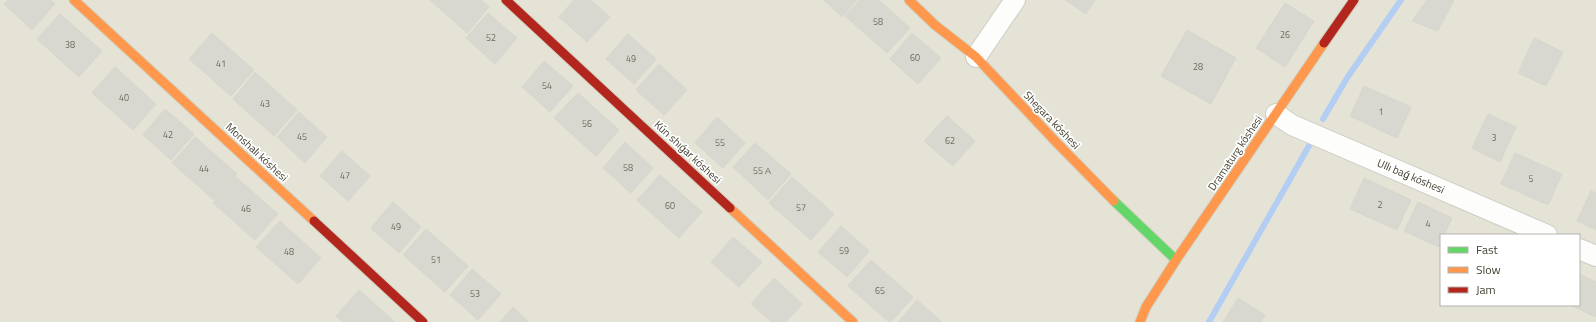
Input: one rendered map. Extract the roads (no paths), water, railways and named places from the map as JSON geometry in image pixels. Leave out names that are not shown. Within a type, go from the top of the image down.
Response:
[{"type":"street","name":"Monshalı kóshesi","points":[[74,0],[423,322]]},
{"type":"street","name":"Kún shıǵar kóshesi","points":[[506,0],[853,322]]},
{"type":"street","name":"Shegara kóshesi","points":[[910,0],[935,25],[976,58],[1137,224],[1176,260]]},
{"type":"street","points":[[976,58],[1015,0]]},
{"type":"street","name":"Dramaturg kóshesi","points":[[1140,322],[1146,306],[1176,260],[1354,0]]},
{"type":"street","name":"Ullı baǵ kóshesi","points":[[1276,114],[1292,125],[1545,234]]},
{"type":"street","points":[[1580,249],[1596,256]]},
{"type":"waterway","points":[[1323,119],[1347,78],[1401,0]]},
{"type":"waterway","points":[[1209,322],[1310,144]]}]
